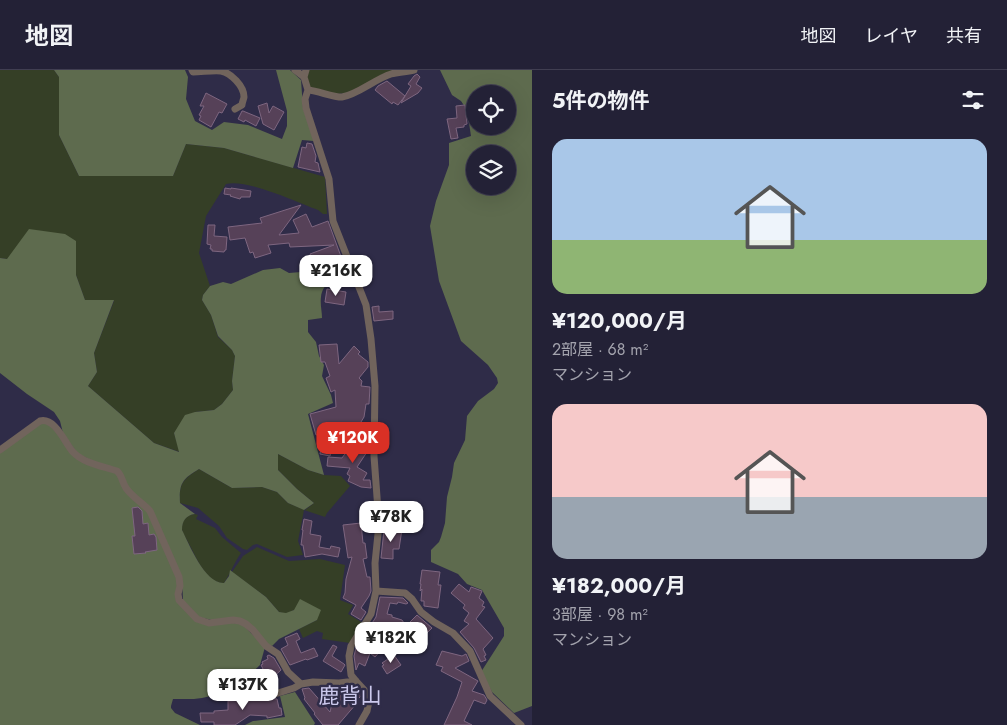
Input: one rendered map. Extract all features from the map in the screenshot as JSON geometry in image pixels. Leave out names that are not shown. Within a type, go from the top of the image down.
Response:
[{"type":"street","points":[[192,70],[193,72],[220,71],[228,74],[237,82],[244,98],[242,105],[235,109]]},
{"type":"street","points":[[295,70],[305,74],[308,90],[305,98],[306,108],[329,179],[332,221],[366,305],[375,386],[374,456],[379,524],[375,563],[376,591],[371,614],[351,646],[349,656],[351,674],[368,694],[369,700],[367,710],[359,725]]},
{"type":"street","points":[[308,90],[342,97],[352,94],[391,74],[414,70]]},
{"type":"street","points":[[0,450],[40,421],[45,420],[59,432],[73,452],[81,459],[117,470],[126,489],[150,511],[179,577],[180,586],[178,594],[180,602],[197,619],[204,622],[214,623],[233,620],[246,624],[266,646],[278,654],[288,672],[301,684]]},
{"type":"street","points":[[376,591],[405,594],[412,599],[421,612],[453,633],[470,651],[490,696],[521,725]]},
{"type":"street","points":[[234,693],[243,690],[275,694],[301,684],[313,682],[356,682]]},
{"type":"green space","points":[[0,70],[54,70],[59,77],[59,135],[79,176],[173,176],[186,144],[224,148],[325,177],[327,214],[272,192],[235,183],[226,184],[206,216],[199,253],[210,286],[203,295],[202,300],[211,315],[218,337],[232,350],[235,356],[232,381],[233,390],[222,404],[214,410],[195,412],[174,433],[180,452],[154,443],[88,386],[97,372],[94,353],[114,301],[85,300],[76,275],[76,241],[7,259],[0,258]]},
{"type":"green space","points":[[54,70],[185,70],[188,77],[186,99],[195,121],[212,130],[224,122],[248,125],[282,139],[287,126],[287,111],[276,70],[290,70],[301,80],[303,108],[314,141],[302,140],[293,168],[224,148],[186,144],[173,176],[79,176],[59,135],[59,77]]},
{"type":"green space","points":[[307,70],[405,70],[348,93],[336,94],[310,87],[307,80]]},
{"type":"green space","points":[[440,70],[532,70],[532,706],[514,713],[492,692],[481,672],[504,636],[504,628],[482,590],[467,584],[458,574],[431,562],[431,550],[439,542],[445,523],[447,497],[454,463],[465,440],[467,416],[478,401],[494,389],[498,383],[497,378],[488,365],[461,341],[439,281],[430,226],[436,201],[449,165],[449,143],[471,135],[516,135],[516,85],[466,85],[466,108],[461,101],[452,95]]},
{"type":"green space","points":[[29,229],[65,234],[76,241],[76,275],[85,300],[114,300],[94,353],[97,372],[88,386],[154,443],[179,452],[174,433],[185,415],[214,410],[222,404],[233,390],[232,381],[235,356],[232,350],[218,336],[211,315],[202,300],[203,295],[210,286],[223,282],[231,284],[263,270],[280,268],[289,273],[301,272],[315,268],[323,262],[331,262],[342,268],[322,292],[322,318],[308,320],[308,332],[316,342],[319,356],[324,365],[322,376],[333,403],[308,414],[324,475],[308,470],[278,454],[278,470],[314,503],[304,510],[288,503],[277,492],[262,487],[232,488],[199,469],[185,479],[180,491],[180,503],[195,514],[185,519],[182,530],[198,562],[210,577],[217,582],[224,583],[229,576],[230,570],[266,597],[279,612],[286,613],[294,610],[300,599],[321,610],[317,620],[279,639],[272,646],[251,625],[199,617],[183,600],[182,580],[151,510],[128,487],[121,472],[78,454],[63,433],[60,421],[54,412],[0,373],[0,258],[7,259]]},
{"type":"green space","points":[[45,422],[58,433],[68,449],[116,472],[149,513],[178,579],[177,598],[196,620],[242,624],[265,647],[260,665],[235,689],[202,698],[173,699],[171,708],[175,713],[200,725],[0,725],[0,453]]},
{"type":"green space","points":[[278,454],[308,470],[324,475],[341,476],[350,486],[325,517],[304,510],[298,541],[303,555],[287,557],[257,544],[247,550],[243,549],[227,538],[219,526],[198,508],[180,503],[180,491],[183,483],[199,469],[232,488],[262,487],[277,492],[288,503],[305,510],[314,503],[278,470]]},
{"type":"green space","points":[[198,515],[196,519],[215,528],[222,537],[241,553],[224,583],[218,582],[207,575],[183,533],[182,524],[184,520],[188,516]]},
{"type":"green space","points":[[257,547],[289,561],[320,559],[345,565],[340,600],[353,605],[348,614],[363,623],[350,643],[322,639],[323,633],[317,631],[303,638],[299,629],[317,620],[294,610],[286,614],[279,612],[266,597],[232,572],[243,556]]},
{"type":"green space","points":[[295,692],[315,723],[314,725],[245,725],[253,721],[285,717],[280,696]]},
{"type":"building","points":[[417,74],[420,77],[416,84],[422,88],[418,93],[401,103],[411,86],[408,84]]},
{"type":"building","points":[[387,81],[405,96],[398,105],[393,102],[392,104],[375,90]]},
{"type":"building","points":[[206,93],[227,104],[222,113],[219,112],[211,127],[199,120],[201,116],[199,115],[204,106],[200,106]]},
{"type":"building","points":[[267,103],[269,113],[273,106],[284,112],[274,130],[263,124],[258,106]]},
{"type":"building","points":[[465,105],[466,124],[464,127],[456,128],[458,138],[451,139],[447,119],[457,118],[456,106]]},
{"type":"building","points":[[242,111],[260,118],[256,126],[245,120],[244,122],[238,119]]},
{"type":"building","points":[[307,143],[312,144],[316,156],[315,162],[318,163],[320,172],[298,167],[302,147],[306,148]]},
{"type":"building","points":[[225,188],[251,191],[250,197],[241,197],[240,199],[224,194]]},
{"type":"building","points":[[301,205],[279,235],[299,233],[293,220],[306,214],[312,227],[328,221],[343,262],[340,263],[338,258],[330,260],[329,256],[314,264],[310,254],[334,245],[290,247],[289,243],[268,245],[271,253],[255,258],[253,252],[250,253],[245,238],[230,240],[228,227],[262,223],[260,218]]},
{"type":"building","points":[[208,225],[215,225],[214,236],[227,237],[226,250],[224,252],[212,251],[210,249],[211,245],[207,244]]},
{"type":"building","points":[[327,289],[346,292],[344,305],[325,302]]},
{"type":"building","points":[[379,306],[379,312],[393,311],[393,319],[374,321],[372,307]]},
{"type":"building","points":[[337,344],[339,364],[354,346],[360,352],[358,354],[368,362],[368,367],[359,378],[362,381],[361,386],[370,387],[369,404],[366,404],[364,417],[349,442],[340,439],[333,441],[330,456],[320,454],[324,433],[316,435],[310,414],[336,407],[335,390],[331,392],[326,378],[330,376],[325,362],[321,362],[319,345]]},
{"type":"building","points":[[354,441],[362,447],[364,445],[369,449],[357,467],[367,473],[363,480],[370,480],[371,488],[361,487],[348,481],[350,476],[347,474],[350,468],[327,466],[328,457],[342,458]]},
{"type":"building","points":[[138,507],[142,511],[143,524],[148,523],[149,535],[154,534],[156,537],[157,550],[134,554],[132,536],[135,536],[132,508]]},
{"type":"building","points":[[304,519],[312,521],[310,534],[321,536],[319,547],[330,549],[331,546],[340,548],[338,557],[322,554],[305,557],[303,545],[301,545]]},
{"type":"building","points":[[361,523],[367,558],[363,559],[367,577],[370,577],[371,591],[361,608],[366,612],[361,620],[351,614],[356,605],[343,598],[352,557],[348,558],[343,525]]},
{"type":"building","points":[[402,529],[399,549],[393,549],[393,559],[381,558],[384,530]]},
{"type":"building","points":[[422,570],[440,572],[438,585],[441,585],[438,608],[424,606],[424,601],[421,601],[422,589],[420,591],[420,584]]},
{"type":"building","points":[[459,584],[469,592],[471,587],[482,591],[479,598],[484,602],[482,606],[485,607],[476,619],[493,638],[483,649],[486,660],[481,662],[474,648],[460,632],[469,624],[464,621],[469,613],[463,608],[465,605],[451,593]]},
{"type":"building","points":[[380,597],[403,598],[408,603],[390,603],[387,614],[402,620],[406,626],[417,615],[432,628],[422,638],[406,648],[391,626],[390,632],[386,630],[378,642],[384,647],[375,657],[370,653],[365,666],[359,663],[356,670],[354,656],[356,648],[376,617]]},
{"type":"building","points":[[297,633],[300,639],[296,641],[301,653],[314,648],[318,656],[290,665],[281,649],[288,645],[285,638]]},
{"type":"building","points":[[333,645],[337,647],[332,656],[345,665],[341,672],[323,661]]},
{"type":"building","points":[[442,651],[462,656],[466,654],[469,661],[455,668],[478,681],[472,691],[484,695],[487,700],[485,704],[474,700],[464,721],[472,725],[444,725],[462,682],[441,671],[443,667],[436,665]]},
{"type":"building","points":[[269,655],[274,658],[281,670],[267,683],[261,670],[263,669],[261,665],[263,664],[262,662],[268,659],[267,656]]},
{"type":"building","points":[[394,655],[401,665],[387,674],[382,663]]},
{"type":"building","points":[[352,687],[362,695],[338,725],[323,725],[304,699],[302,689],[309,688],[330,712],[334,695],[339,690],[345,695]]},
{"type":"building","points":[[244,696],[277,699],[282,715],[267,718],[267,716],[250,715],[235,725],[214,725],[214,722],[201,722],[200,713],[228,710],[228,701],[244,700]]},
{"type":"district","name":"鹿背山","points":[[350,696]]}]
